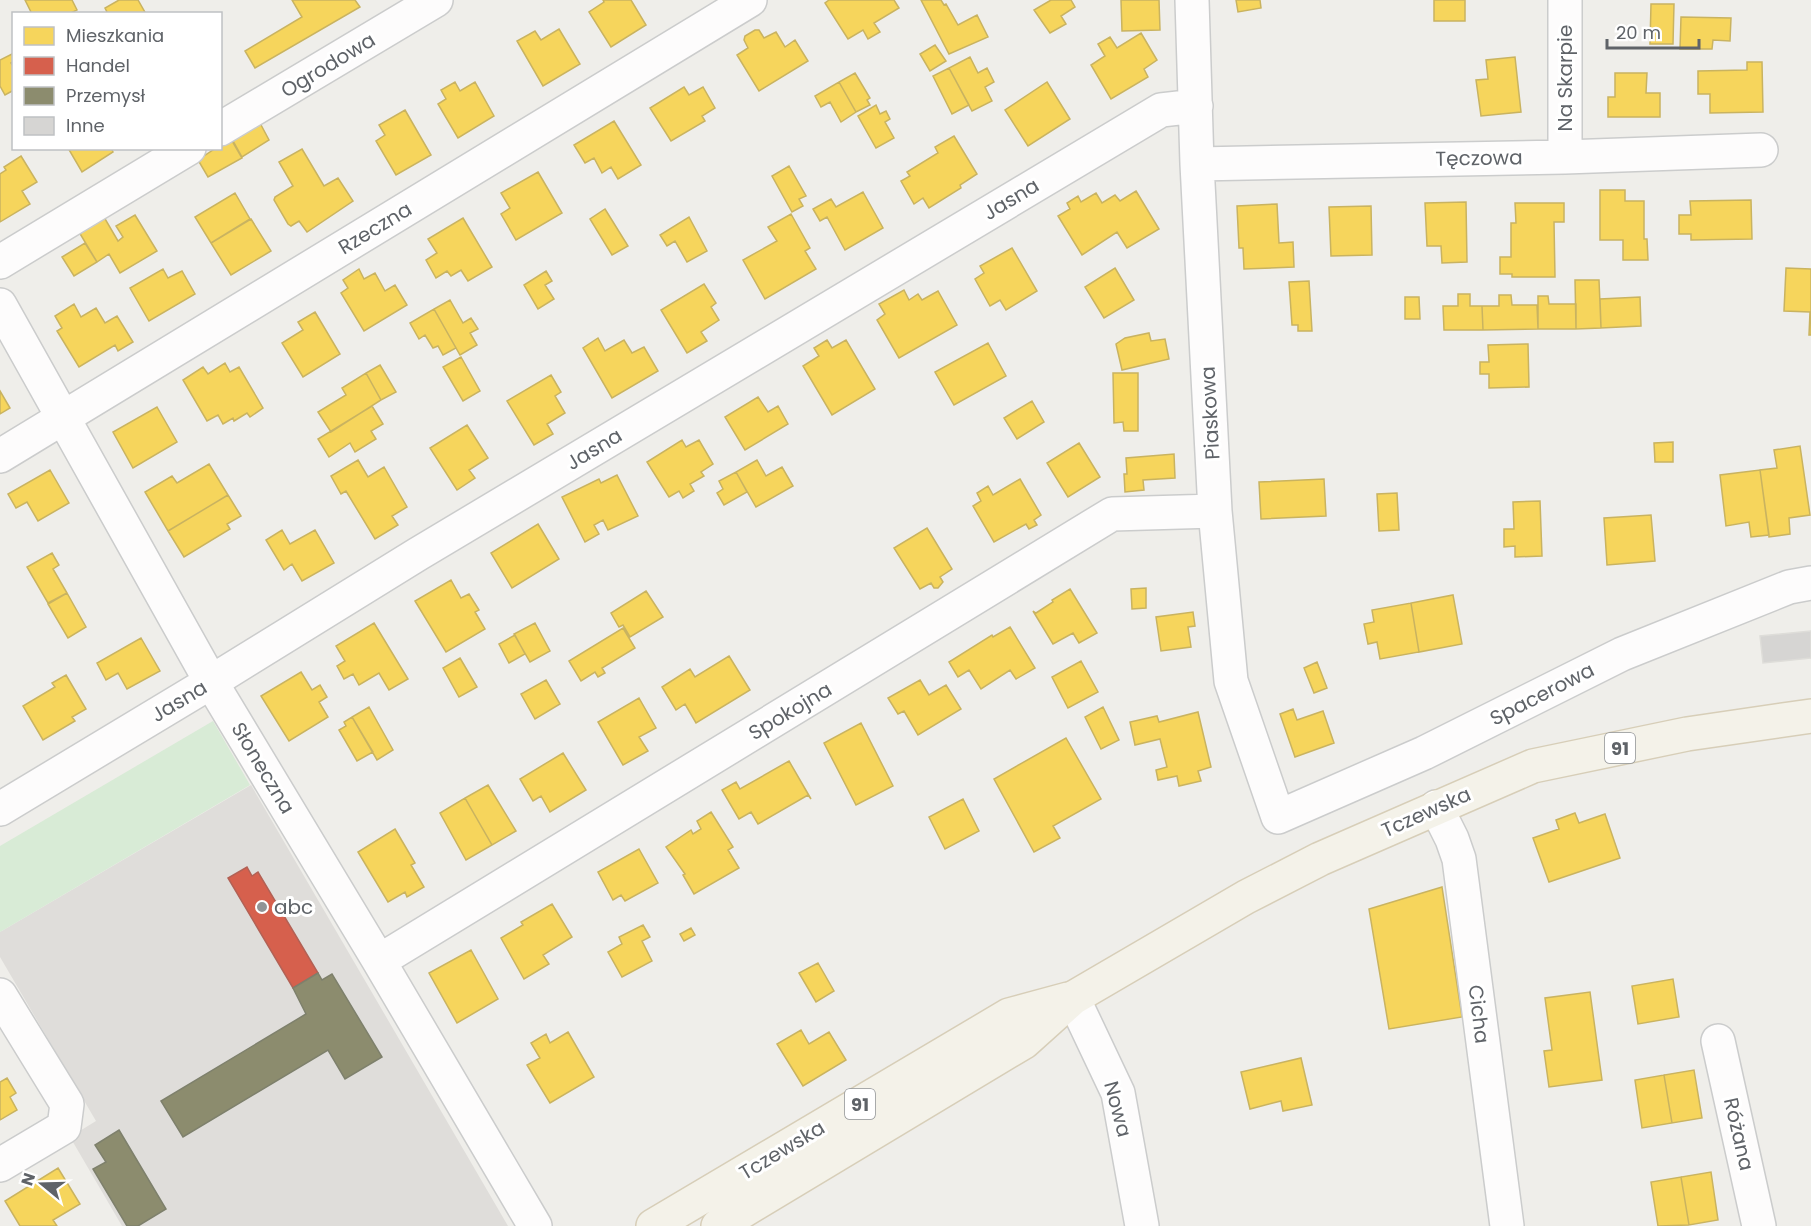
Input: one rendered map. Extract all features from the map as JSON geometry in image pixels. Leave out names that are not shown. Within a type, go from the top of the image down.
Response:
[{"type":"main road","name":"Tczewska","points":[[718,1226],[1024,1042],[1073,998],[1246,897],[1320,859],[1533,766],[1687,734],[1811,716]]},
{"type":"main road","name":"Tczewska","points":[[654,1226],[1009,1015],[1073,998]]},
{"type":"street","name":"Ogrodowa","points":[[222,128],[436,0]]},
{"type":"street","name":"Rzeczna","points":[[0,456],[750,0]]},
{"type":"street","name":"Piaskowa","points":[[1192,0],[1197,164],[1215,511],[1231,681],[1278,817]]},
{"type":"street","name":"Na Skarpie","points":[[1565,0],[1565,157]]},
{"type":"street","name":"Jasna","points":[[0,809],[428,548],[1161,110],[1196,106]]},
{"type":"street","points":[[0,262],[186,150]]},
{"type":"street","name":"Tęczowa","points":[[1197,164],[1565,157],[1761,150]]},
{"type":"street","name":"Słoneczna","points":[[0,305],[211,682],[536,1226]]},
{"type":"street","name":"Spokojna","points":[[379,961],[1112,514],[1215,511]]},
{"type":"street","name":"Spacerowa","points":[[1278,817],[1424,753],[1622,654],[1789,587],[1811,583]]},
{"type":"street","name":"Cicha","points":[[1436,807],[1459,859],[1507,1226]]},
{"type":"street","points":[[0,995],[67,1104],[64,1127],[0,1165]]},
{"type":"street","name":"Nowa","points":[[1073,998],[1118,1093],[1142,1226]]},
{"type":"street","name":"Różana","points":[[1718,1041],[1759,1226]]},
{"type":"shaded area","points":[[251,785],[508,1226],[122,1226],[70,1137],[96,1121],[0,957],[0,932]]},
{"type":"green space","points":[[213,721],[250,785],[0,932],[0,846]]},
{"type":"building: Mieszkania","points":[[25,0],[72,0],[77,10],[73,12],[31,12]]},
{"type":"building: Mieszkania","points":[[119,0],[138,0],[145,12],[107,12],[105,8]]},
{"type":"building: Mieszkania","points":[[292,0],[355,0],[360,7],[255,68],[245,51],[302,17]]},
{"type":"building: Mieszkania","points":[[603,0],[631,0],[646,25],[611,47],[589,12],[604,2]]},
{"type":"building: Mieszkania","points":[[829,0],[894,0],[899,8],[874,23],[880,32],[868,39],[863,30],[848,39],[825,3]]},
{"type":"building: Mieszkania","points":[[921,0],[941,0],[944,5],[946,4],[958,25],[977,15],[988,37],[949,54]]},
{"type":"building: Mieszkania","points":[[1051,0],[1071,0],[1075,7],[1061,16],[1066,24],[1050,33],[1034,10]]},
{"type":"building: Mieszkania","points":[[1121,0],[1159,0],[1160,30],[1122,31]]},
{"type":"building: Mieszkania","points":[[1236,0],[1260,0],[1261,8],[1238,12]]},
{"type":"building: Mieszkania","points":[[1434,0],[1465,0],[1465,21],[1434,21]]},
{"type":"building: Mieszkania","points":[[1651,4],[1674,4],[1673,44],[1650,44]]},
{"type":"building: Mieszkania","points":[[1681,17],[1731,18],[1730,41],[1713,40],[1712,49],[1680,49]]},
{"type":"building: Mieszkania","points":[[559,29],[580,64],[543,86],[517,41],[535,31],[541,40]]},
{"type":"building: Mieszkania","points":[[759,30],[764,38],[776,32],[785,47],[795,40],[808,61],[759,91],[737,55],[748,48],[744,40],[745,36]]},
{"type":"building: Mieszkania","points":[[1141,33],[1157,60],[1144,69],[1148,77],[1111,99],[1091,65],[1105,56],[1098,44],[1110,37],[1117,48]]},
{"type":"building: Mieszkania","points":[[935,45],[946,61],[930,71],[920,54]]},
{"type":"building: Mieszkania","points":[[12,54],[12,91],[5,95],[0,86],[0,60]]},
{"type":"building: Mieszkania","points":[[970,57],[978,73],[987,68],[994,82],[985,87],[992,101],[972,111],[949,68]]},
{"type":"building: Mieszkania","points":[[1515,57],[1521,112],[1481,116],[1476,80],[1488,79],[1486,60]]},
{"type":"building: Mieszkania","points":[[1747,62],[1762,62],[1763,112],[1710,113],[1710,94],[1698,94],[1698,71],[1747,70]]},
{"type":"building: Mieszkania","points":[[949,68],[969,105],[952,114],[933,76]]},
{"type":"building: Mieszkania","points":[[855,73],[870,98],[867,100],[870,105],[856,112],[839,82]]},
{"type":"building: Mieszkania","points":[[1615,73],[1647,73],[1646,93],[1660,93],[1660,117],[1608,117],[1608,97],[1615,97]]},
{"type":"building: Mieszkania","points":[[455,82],[460,91],[475,82],[494,116],[458,138],[438,104],[446,99],[441,90]]},
{"type":"building: Mieszkania","points":[[839,82],[856,112],[841,122],[830,102],[821,107],[815,96]]},
{"type":"building: Mieszkania","points":[[1047,82],[1070,119],[1028,146],[1005,110]]},
{"type":"building: Mieszkania","points":[[684,87],[689,95],[703,87],[715,108],[702,116],[705,121],[671,141],[650,108]]},
{"type":"building: Mieszkania","points":[[876,105],[880,114],[886,111],[890,119],[885,122],[894,138],[876,148],[858,116]]},
{"type":"building: Mieszkania","points":[[405,110],[431,155],[396,175],[376,141],[385,135],[379,125]]},
{"type":"building: Mieszkania","points":[[614,121],[641,165],[618,179],[611,167],[602,173],[594,158],[585,163],[574,145]]},
{"type":"building: Mieszkania","points":[[260,123],[269,140],[242,157],[232,139]]},
{"type":"building: Mieszkania","points":[[954,136],[977,174],[960,185],[961,188],[929,208],[923,198],[914,204],[901,181],[910,176],[907,172],[938,153],[935,147]]},
{"type":"building: Mieszkania","points":[[231,139],[242,158],[208,177],[198,160],[213,150],[222,150],[222,145]]},
{"type":"building: Mieszkania","points":[[302,149],[324,186],[338,178],[353,201],[307,232],[299,221],[291,226],[288,224],[274,200],[275,197],[293,186],[279,162]]},
{"type":"building: Mieszkania","points":[[69,150],[112,150],[113,152],[82,172]]},
{"type":"building: Mieszkania","points":[[21,156],[37,182],[22,191],[30,204],[0,222],[0,174],[6,170],[4,167]]},
{"type":"building: Mieszkania","points":[[789,166],[806,196],[799,199],[803,206],[792,212],[772,176]]},
{"type":"building: Mieszkania","points":[[538,172],[562,213],[516,240],[501,214],[510,208],[501,193]]},
{"type":"building: Mieszkania","points":[[1600,190],[1625,190],[1625,201],[1644,201],[1644,239],[1647,239],[1648,260],[1623,260],[1623,240],[1600,240]]},
{"type":"building: Mieszkania","points":[[1136,191],[1159,229],[1127,248],[1117,232],[1082,255],[1058,216],[1070,209],[1067,203],[1078,196],[1081,202],[1096,193],[1102,203],[1115,195],[1120,201]]},
{"type":"building: Mieszkania","points":[[863,192],[883,228],[845,250],[827,217],[820,221],[813,209],[831,199],[836,207]]},
{"type":"building: Mieszkania","points":[[235,193],[250,219],[211,243],[195,217]]},
{"type":"building: Mieszkania","points":[[1751,200],[1752,239],[1691,240],[1691,234],[1679,234],[1679,215],[1691,215],[1690,201]]},
{"type":"building: Mieszkania","points":[[1466,202],[1467,262],[1442,263],[1441,246],[1427,246],[1425,203]]},
{"type":"building: Mieszkania","points":[[1515,203],[1564,203],[1564,222],[1554,222],[1555,277],[1512,277],[1512,274],[1500,274],[1500,257],[1511,257],[1511,223],[1516,223]]},
{"type":"building: Mieszkania","points":[[1277,204],[1279,243],[1293,242],[1294,267],[1244,269],[1243,248],[1239,248],[1237,206]]},
{"type":"building: Mieszkania","points":[[1371,206],[1372,255],[1331,256],[1329,207]]},
{"type":"building: Mieszkania","points":[[605,209],[628,246],[612,255],[590,219]]},
{"type":"building: Mieszkania","points":[[791,214],[810,248],[805,251],[816,269],[765,299],[743,260],[777,241],[768,227]]},
{"type":"building: Mieszkania","points":[[135,215],[157,251],[120,273],[109,254],[97,262],[79,232],[104,217],[118,241],[123,237],[116,226]]},
{"type":"building: Mieszkania","points":[[689,217],[707,251],[687,262],[675,241],[667,246],[660,235]]},
{"type":"building: Mieszkania","points":[[463,218],[492,267],[468,281],[461,270],[451,276],[447,271],[436,278],[426,260],[437,253],[428,239]]},
{"type":"building: Mieszkania","points":[[251,219],[271,251],[231,275],[211,243]]},
{"type":"building: Mieszkania","points":[[85,243],[97,262],[74,276],[62,257]]},
{"type":"building: Mieszkania","points":[[1012,248],[1037,291],[1006,310],[1000,300],[990,306],[975,279],[984,273],[980,266]]},
{"type":"building: Mieszkania","points":[[1115,268],[1134,300],[1104,318],[1085,287]]},
{"type":"building: Mieszkania","points":[[1786,268],[1811,269],[1811,335],[1809,335],[1810,312],[1784,311]]},
{"type":"building: Mieszkania","points":[[163,269],[168,278],[182,271],[195,294],[149,321],[130,288]]},
{"type":"building: Mieszkania","points":[[359,269],[364,279],[375,273],[385,291],[395,285],[407,305],[364,331],[341,293],[348,288],[343,280]]},
{"type":"building: Mieszkania","points":[[546,271],[552,281],[545,285],[554,299],[538,309],[524,285]]},
{"type":"building: Mieszkania","points":[[1575,280],[1599,280],[1601,328],[1576,329]]},
{"type":"building: Mieszkania","points":[[1309,281],[1312,331],[1298,331],[1298,325],[1292,325],[1289,282]]},
{"type":"building: Mieszkania","points":[[704,284],[716,303],[711,307],[719,320],[701,332],[707,341],[687,353],[661,310]]},
{"type":"building: Mieszkania","points":[[904,290],[909,300],[918,294],[922,300],[938,291],[957,325],[899,358],[877,320],[885,314],[879,304]]},
{"type":"building: Mieszkania","points":[[1458,294],[1470,294],[1470,306],[1482,306],[1483,330],[1444,330],[1443,306],[1458,306]]},
{"type":"building: Mieszkania","points":[[1499,295],[1511,295],[1512,305],[1537,305],[1538,329],[1483,330],[1482,306],[1499,306]]},
{"type":"building: Mieszkania","points":[[1538,296],[1548,296],[1549,304],[1576,304],[1576,329],[1538,329]]},
{"type":"building: Mieszkania","points":[[1405,297],[1419,297],[1420,319],[1405,319]]},
{"type":"building: Mieszkania","points":[[1640,297],[1641,326],[1601,328],[1600,299]]},
{"type":"building: Mieszkania","points":[[450,300],[463,323],[471,318],[478,329],[470,333],[477,345],[460,355],[434,309]]},
{"type":"building: Mieszkania","points":[[74,304],[81,317],[96,308],[105,323],[117,316],[133,342],[118,351],[115,345],[79,367],[57,331],[62,328],[55,316]]},
{"type":"building: Mieszkania","points":[[434,309],[456,348],[443,355],[438,346],[433,348],[425,335],[419,339],[410,323]]},
{"type":"building: Mieszkania","points":[[315,312],[340,354],[303,377],[282,343],[303,330],[298,322]]},
{"type":"building: Mieszkania","points":[[1149,333],[1151,341],[1165,339],[1169,359],[1122,370],[1116,344],[1125,338]]},
{"type":"building: Mieszkania","points":[[598,338],[605,351],[624,340],[632,353],[644,347],[658,371],[612,398],[583,348]]},
{"type":"building: Mieszkania","points":[[827,340],[832,348],[846,340],[875,389],[832,415],[803,366],[819,356],[814,348]]},
{"type":"building: Mieszkania","points":[[988,343],[1006,376],[954,405],[935,372]]},
{"type":"building: Mieszkania","points":[[1528,344],[1529,387],[1489,388],[1489,374],[1480,374],[1480,362],[1489,362],[1488,345]]},
{"type":"building: Mieszkania","points":[[461,357],[480,391],[463,401],[443,367]]},
{"type":"building: Mieszkania","points":[[225,363],[230,372],[239,367],[263,408],[250,417],[247,413],[234,421],[233,418],[223,424],[218,415],[207,421],[183,380],[203,367],[208,374]]},
{"type":"building: Mieszkania","points":[[380,365],[396,392],[381,400],[366,373]]},
{"type":"building: Mieszkania","points":[[366,373],[381,400],[331,432],[318,412],[346,395],[342,388]]},
{"type":"building: Mieszkania","points":[[1113,373],[1138,373],[1138,431],[1124,431],[1123,422],[1114,423]]},
{"type":"building: Mieszkania","points":[[551,375],[561,392],[555,396],[565,413],[547,424],[553,434],[534,445],[507,401]]},
{"type":"building: Mieszkania","points":[[0,391],[10,408],[0,414]]},
{"type":"building: Mieszkania","points":[[758,397],[768,412],[778,406],[788,424],[745,450],[725,417]]},
{"type":"building: Mieszkania","points":[[1032,401],[1044,422],[1017,439],[1004,418]]},
{"type":"building: Mieszkania","points":[[372,406],[383,424],[371,431],[376,439],[355,452],[350,443],[329,457],[318,439]]},
{"type":"building: Mieszkania","points":[[157,407],[177,442],[133,468],[113,432]]},
{"type":"building: Mieszkania","points":[[467,425],[488,458],[469,470],[475,478],[457,490],[430,448]]},
{"type":"building: Mieszkania","points":[[682,440],[686,447],[699,440],[713,464],[701,472],[704,476],[690,484],[694,491],[683,498],[679,491],[669,497],[647,462]]},
{"type":"building: Mieszkania","points":[[1673,442],[1673,462],[1655,462],[1654,443]]},
{"type":"building: Mieszkania","points":[[1079,443],[1100,477],[1068,497],[1047,463]]},
{"type":"building: Mieszkania","points":[[1800,446],[1810,515],[1789,518],[1790,534],[1769,537],[1760,470],[1777,468],[1774,450]]},
{"type":"building: Mieszkania","points":[[1174,454],[1175,478],[1143,480],[1144,490],[1125,492],[1126,458]]},
{"type":"building: Mieszkania","points":[[358,460],[368,477],[384,467],[407,507],[392,516],[398,525],[375,539],[346,491],[341,494],[331,476]]},
{"type":"building: Mieszkania","points":[[757,460],[766,476],[782,467],[793,486],[756,507],[736,472]]},
{"type":"building: Mieszkania","points":[[209,464],[228,495],[168,531],[145,492],[172,476],[177,483]]},
{"type":"building: Mieszkania","points":[[50,470],[69,503],[38,521],[27,502],[16,508],[8,494]]},
{"type":"building: Mieszkania","points":[[1760,470],[1769,535],[1751,537],[1749,522],[1726,526],[1720,475]]},
{"type":"building: Mieszkania","points":[[736,472],[747,492],[724,505],[717,493],[723,489],[719,481]]},
{"type":"building: Mieszkania","points":[[617,475],[638,516],[608,530],[603,520],[594,525],[599,534],[585,542],[562,497],[599,479],[601,483]]},
{"type":"building: Mieszkania","points":[[1020,479],[1041,515],[1034,520],[1037,525],[1029,529],[1026,524],[994,542],[973,506],[981,501],[977,493],[988,486],[993,495]]},
{"type":"building: Mieszkania","points":[[1324,479],[1326,516],[1261,519],[1259,482]]},
{"type":"building: Mieszkania","points":[[1397,493],[1399,530],[1379,531],[1377,494]]},
{"type":"building: Mieszkania","points":[[228,495],[241,516],[227,524],[230,529],[184,557],[168,531]]},
{"type":"building: Mieszkania","points":[[1540,501],[1542,556],[1515,557],[1515,546],[1504,547],[1504,529],[1514,529],[1513,502]]},
{"type":"building: Mieszkania","points":[[1651,515],[1655,561],[1607,565],[1604,518]]},
{"type":"building: Mieszkania","points":[[538,524],[559,559],[512,588],[491,553]]},
{"type":"building: Mieszkania","points":[[927,528],[952,569],[940,577],[943,582],[938,588],[934,588],[931,583],[920,589],[894,548]]},
{"type":"building: Mieszkania","points":[[282,530],[290,544],[315,530],[334,563],[302,581],[292,564],[284,570],[266,540]]},
{"type":"building: Mieszkania","points":[[52,553],[59,565],[53,569],[67,593],[48,603],[27,567]]},
{"type":"building: Mieszkania","points":[[451,580],[461,598],[469,594],[479,610],[475,612],[485,629],[446,652],[415,601]]},
{"type":"building: Mieszkania","points":[[1146,588],[1146,608],[1132,609],[1131,589]]},
{"type":"building: Mieszkania","points":[[1070,589],[1097,633],[1079,643],[1073,633],[1053,644],[1033,611],[1036,613]]},
{"type":"building: Mieszkania","points":[[646,591],[663,617],[630,637],[623,625],[619,627],[611,613]]},
{"type":"building: Mieszkania","points":[[67,593],[86,627],[68,638],[48,604]]},
{"type":"building: Mieszkania","points":[[1453,595],[1462,644],[1419,652],[1411,603]]},
{"type":"building: Mieszkania","points":[[1411,603],[1419,652],[1380,659],[1377,642],[1368,644],[1364,624],[1374,622],[1372,610]]},
{"type":"building: Mieszkania","points":[[1193,612],[1195,626],[1188,627],[1191,647],[1161,651],[1156,617]]},
{"type":"building: Mieszkania","points":[[374,623],[408,679],[389,690],[379,673],[359,685],[353,674],[344,679],[337,666],[345,661],[336,646]]},
{"type":"building: Mieszkania","points":[[535,623],[550,651],[530,662],[514,634]]},
{"type":"building: Mieszkania","points":[[1010,627],[1035,668],[1016,679],[1010,670],[981,689],[969,670],[958,677],[949,662],[992,635],[993,637]]},
{"type":"building: Mieszkania","points":[[623,628],[635,648],[602,668],[605,673],[598,677],[595,672],[581,681],[569,661]]},
{"type":"building: Mieszkania","points":[[515,635],[525,654],[509,663],[499,644]]},
{"type":"building: Mieszkania","points":[[141,638],[160,671],[127,689],[118,673],[106,680],[97,663]]},
{"type":"building: Mieszkania","points":[[729,656],[750,690],[696,723],[685,704],[676,710],[662,687],[690,669],[695,677]]},
{"type":"building: Mieszkania","points":[[460,658],[477,687],[459,697],[443,668]]},
{"type":"building: Mieszkania","points":[[1081,661],[1098,692],[1068,708],[1052,677]]},
{"type":"building: Mieszkania","points":[[1317,662],[1327,688],[1314,693],[1304,668]]},
{"type":"building: Mieszkania","points":[[301,672],[312,690],[320,685],[327,697],[319,702],[328,717],[289,741],[261,696]]},
{"type":"building: Mieszkania","points":[[66,675],[86,709],[72,717],[75,721],[43,740],[23,706],[55,687],[52,683]]},
{"type":"building: Mieszkania","points":[[546,680],[560,704],[535,719],[521,694]]},
{"type":"building: Mieszkania","points":[[920,680],[929,695],[946,685],[961,709],[918,735],[904,711],[898,714],[888,698]]},
{"type":"building: Mieszkania","points":[[639,698],[656,728],[639,737],[648,751],[623,765],[598,722]]},
{"type":"building: Mieszkania","points":[[369,707],[393,750],[377,760],[352,717]]},
{"type":"building: Mieszkania","points":[[1103,707],[1119,740],[1101,749],[1085,717]]},
{"type":"building: Mieszkania","points":[[1293,709],[1297,720],[1323,711],[1334,743],[1295,757],[1280,714]]},
{"type":"building: Mieszkania","points":[[1198,712],[1211,767],[1198,771],[1201,781],[1179,786],[1177,776],[1158,780],[1156,770],[1167,767],[1160,739],[1135,745],[1130,722],[1157,716],[1159,722]]},
{"type":"building: Mieszkania","points":[[352,717],[373,752],[357,761],[339,730],[346,726],[344,722]]},
{"type":"building: Mieszkania","points":[[861,723],[893,786],[856,805],[824,743]]},
{"type":"building: Mieszkania","points":[[1066,738],[1101,799],[1053,826],[1060,838],[1034,852],[994,779]]},
{"type":"building: Mieszkania","points":[[563,753],[586,790],[550,812],[541,796],[533,801],[520,779]]},
{"type":"building: Mieszkania","points":[[789,761],[811,799],[808,795],[758,824],[751,812],[739,819],[722,790],[736,782],[740,789]]},
{"type":"building: Mieszkania","points":[[488,785],[516,831],[492,845],[465,798]]},
{"type":"building: Mieszkania","points":[[465,798],[492,845],[466,860],[440,813]]},
{"type":"building: Mieszkania","points":[[963,799],[979,831],[945,849],[929,817]]},
{"type":"building: Mieszkania","points":[[711,812],[733,847],[728,850],[739,868],[694,894],[683,875],[685,874],[666,847],[691,830],[693,834],[701,829],[697,821]]},
{"type":"building: Mieszkania","points":[[1575,813],[1579,823],[1605,814],[1620,858],[1549,882],[1533,838],[1559,829],[1556,820]]},
{"type":"building: Mieszkania","points":[[395,829],[415,863],[411,865],[424,887],[407,897],[405,892],[388,902],[358,852]]},
{"type":"building: Mieszkania","points":[[639,849],[658,883],[625,901],[621,895],[613,900],[598,872]]},
{"type":"building: Mieszkania","points":[[1442,887],[1462,1017],[1389,1029],[1369,909]]},
{"type":"building: Mieszkania","points":[[552,904],[572,937],[543,955],[549,964],[524,979],[501,938],[523,925],[521,922]]},
{"type":"building: Mieszkania","points":[[643,925],[650,937],[642,941],[652,961],[622,977],[608,952],[622,944],[619,937]]},
{"type":"building: Mieszkania","points":[[691,928],[695,935],[684,941],[680,934]]},
{"type":"building: Mieszkania","points":[[471,950],[498,999],[457,1023],[429,973]]},
{"type":"building: Mieszkania","points":[[818,963],[834,991],[816,1002],[799,973]]},
{"type":"building: Mieszkania","points":[[1673,979],[1679,1017],[1638,1024],[1632,986]]},
{"type":"building: Mieszkania","points":[[1590,992],[1602,1080],[1549,1087],[1544,1051],[1552,1050],[1545,998]]},
{"type":"building: Mieszkania","points":[[801,1030],[809,1044],[829,1032],[846,1060],[803,1086],[777,1044]]},
{"type":"building: Mieszkania","points":[[568,1032],[594,1077],[550,1103],[527,1065],[540,1058],[531,1043],[546,1034],[550,1043]]},
{"type":"building: Mieszkania","points":[[1301,1058],[1312,1105],[1283,1111],[1281,1101],[1250,1109],[1241,1072]]},
{"type":"building: Mieszkania","points":[[1694,1070],[1702,1118],[1672,1123],[1664,1075]]},
{"type":"building: Mieszkania","points":[[1664,1075],[1672,1123],[1642,1128],[1635,1080]]},
{"type":"building: Mieszkania","points":[[7,1078],[16,1093],[10,1097],[17,1110],[0,1120],[0,1082]]},
{"type":"building: Mieszkania","points":[[58,1168],[80,1204],[53,1220],[57,1226],[20,1226],[5,1201]]},
{"type":"building: Mieszkania","points":[[1711,1172],[1718,1220],[1689,1225],[1681,1177]]},
{"type":"building: Mieszkania","points":[[1681,1177],[1689,1225],[1658,1226],[1651,1182]]},
{"type":"building: Handel","points":[[247,867],[252,876],[258,872],[318,973],[293,988],[228,878]]},
{"type":"building: Przemysł","points":[[318,973],[322,980],[332,974],[382,1057],[345,1079],[328,1050],[183,1137],[161,1101],[306,1014],[293,988]]},
{"type":"building: Przemysł","points":[[119,1130],[166,1209],[138,1226],[127,1226],[93,1169],[106,1162],[95,1145]]},
{"type":"building: Inne","points":[[1811,631],[1811,658],[1763,663],[1760,636]]},
{"type":"place","name":"abc","points":[[262,907]]}]
